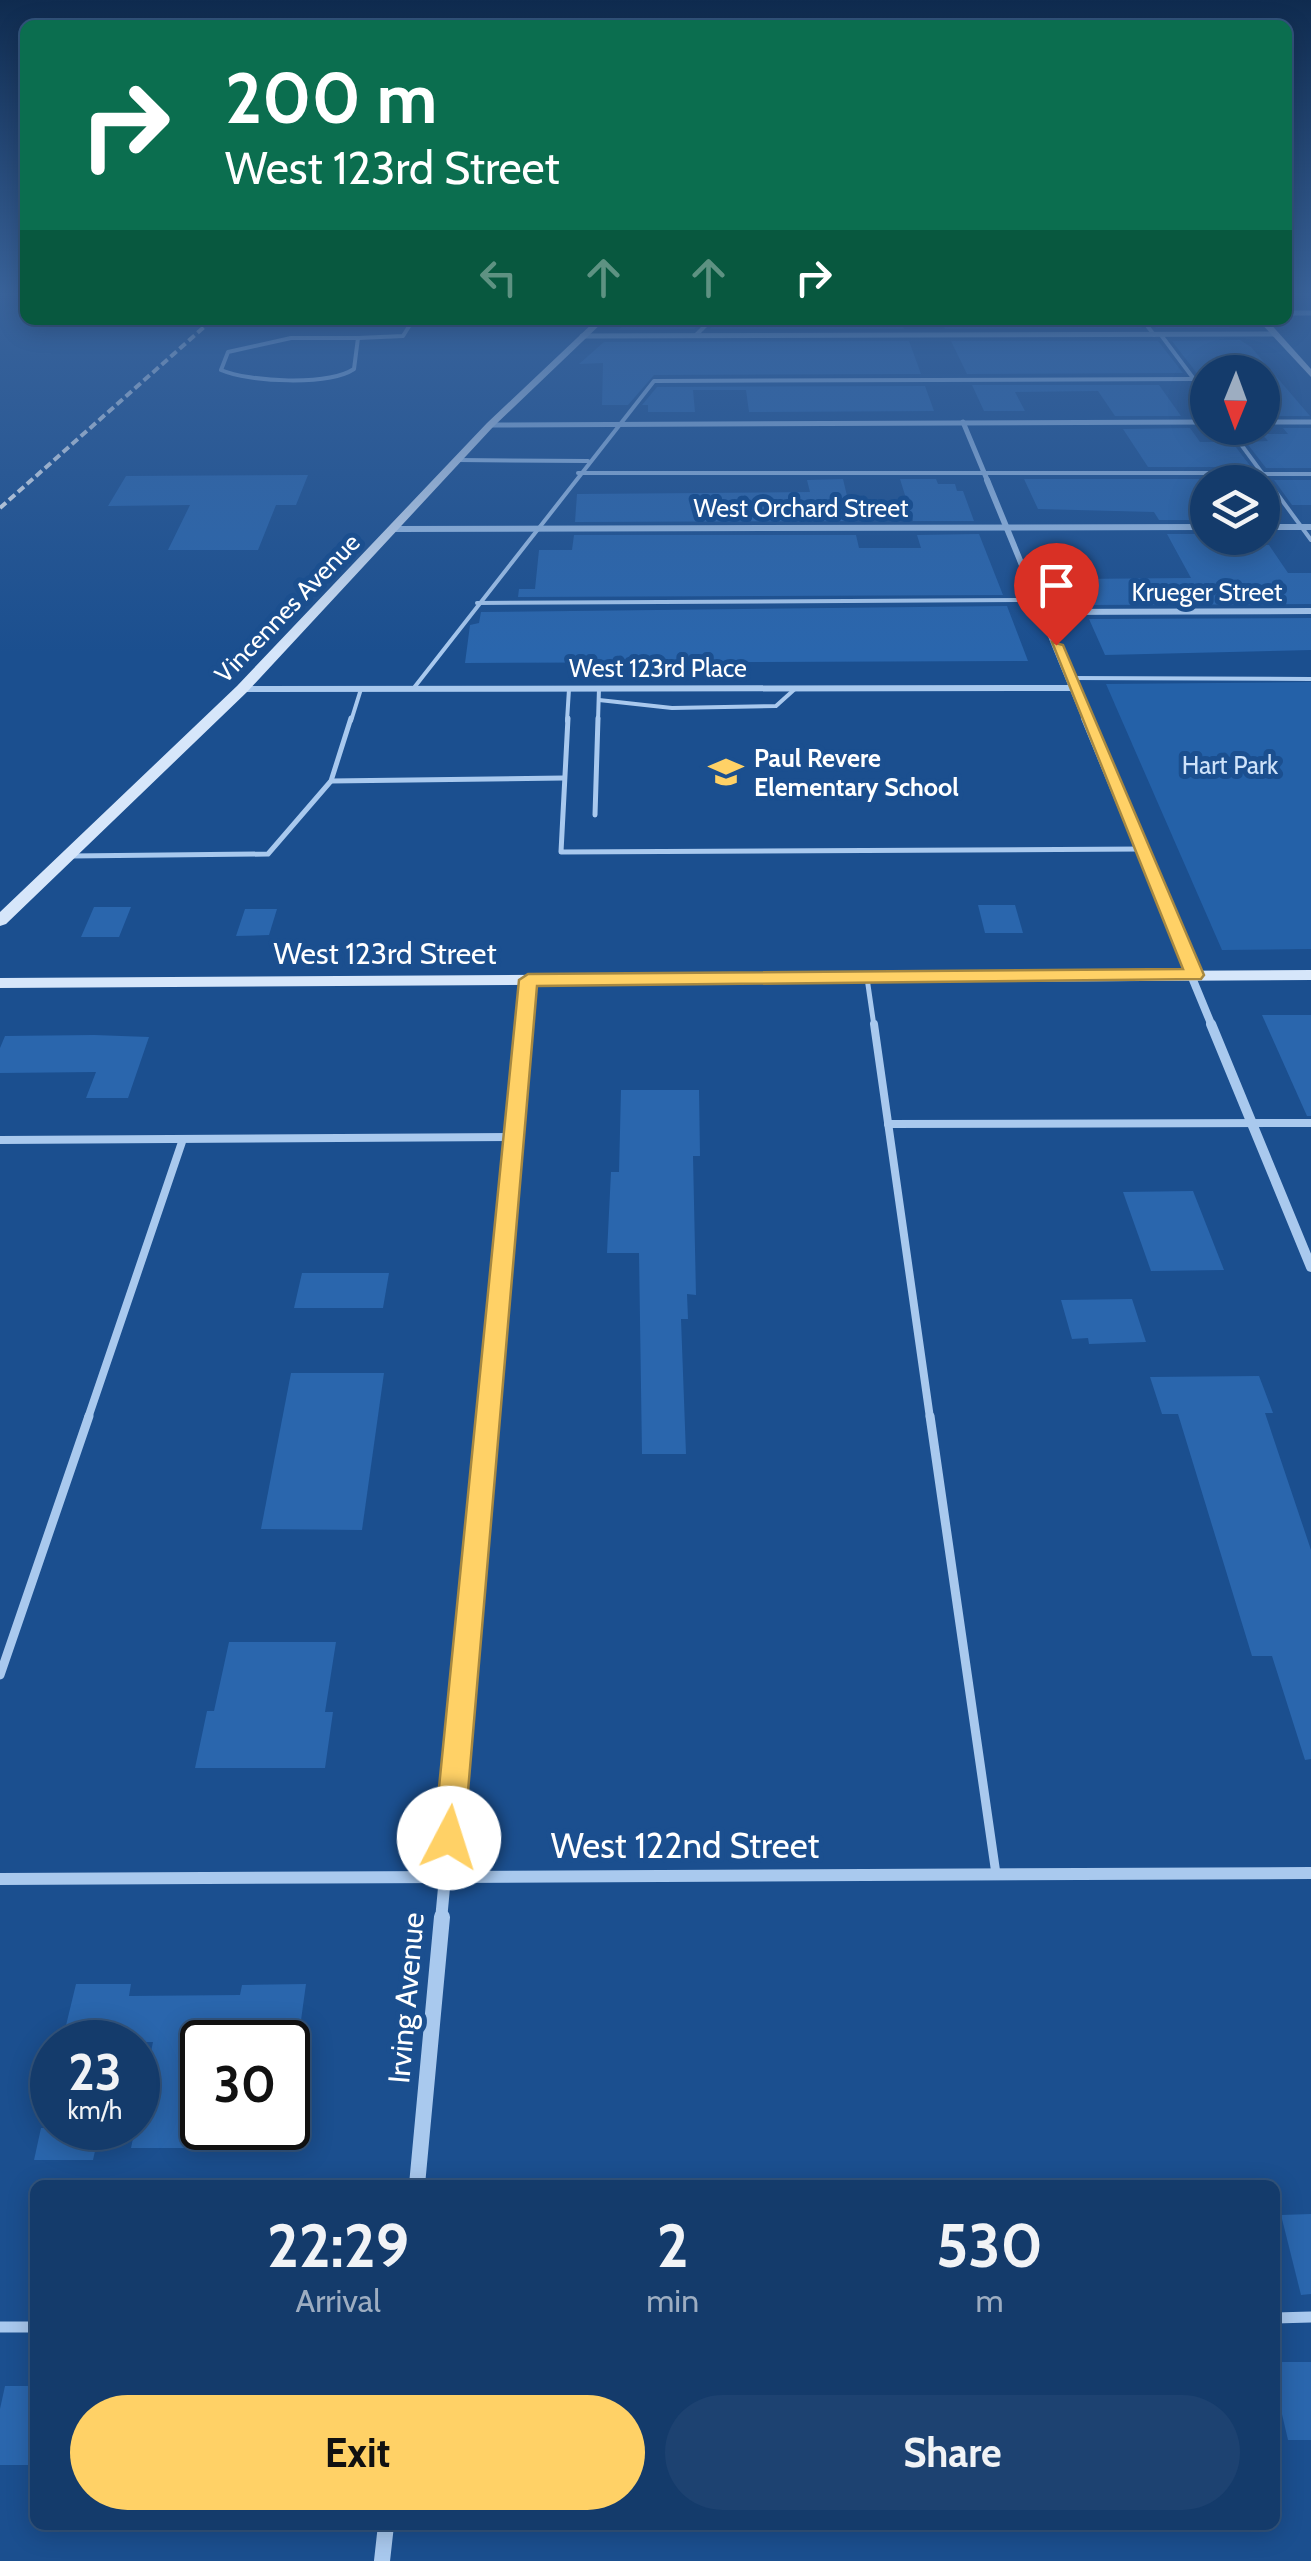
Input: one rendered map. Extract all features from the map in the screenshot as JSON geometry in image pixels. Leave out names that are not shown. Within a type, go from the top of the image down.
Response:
[{"type":"main road","name":"Vincennes Avenue","points":[[0,921],[242,688],[501,415]]},
{"type":"main road","name":"West 123rd Street","points":[[0,983],[1311,975]]},
{"type":"street","points":[[963,422],[1194,975],[1311,1267]]},
{"type":"street","points":[[490,425],[1190,422]]},
{"type":"street","points":[[1280,422],[1311,422]]},
{"type":"street","name":"West Orchard Street","points":[[395,529],[1190,527]]},
{"type":"street","points":[[1280,527],[1311,527]]},
{"type":"street","name":"Krueger Street","points":[[1043,612],[1311,612]]},
{"type":"street","name":"West 123rd Place","points":[[242,688],[1074,688]]},
{"type":"street","name":"Irving Avenue","points":[[417,2180],[528,980]]},
{"type":"street","name":"West 122nd Street","points":[[0,1879],[1311,1873]]},
{"type":"street","points":[[382,2561],[385,2530]]},
{"type":"lane","points":[[413,688],[624,415]]},
{"type":"lane","points":[[458,460],[588,461]]},
{"type":"lane","points":[[578,472],[1190,474]]},
{"type":"lane","points":[[1280,474],[1311,474]]},
{"type":"lane","points":[[1280,498],[1311,540]]},
{"type":"lane","points":[[477,603],[1038,600]]},
{"type":"lane","points":[[1070,678],[1311,680]]},
{"type":"lane","points":[[69,856],[268,854],[331,781],[360,688]]},
{"type":"lane","points":[[570,688],[560,852],[1142,849]]},
{"type":"lane","points":[[595,815],[599,688]]},
{"type":"lane","points":[[599,700],[672,708],[776,706],[796,688]]},
{"type":"lane","points":[[331,781],[564,778]]},
{"type":"lane","points":[[867,978],[996,1874]]},
{"type":"lane","points":[[888,1124],[1311,1122]]},
{"type":"lane","points":[[0,1140],[514,1137]]},
{"type":"lane","points":[[0,1675],[184,1139]]},
{"type":"lane","points":[[1280,2318],[1311,2317]]},
{"type":"lane","points":[[0,2327],[30,2327]]},
{"type":"green space","name":"Hart Park","points":[[1311,682],[1311,949],[1222,950],[1106,684]]},
{"type":"building","points":[[1114,415],[1181,416],[1115,416]]},
{"type":"building","points":[[1190,428],[1190,445],[1234,445],[1249,465],[1148,467],[1123,429]]},
{"type":"building","points":[[1283,428],[1311,428],[1311,468],[1264,465],[1248,445],[1280,445],[1280,434],[1288,434]]},
{"type":"building","points":[[308,475],[296,505],[276,505],[258,550],[168,550],[190,505],[108,506],[126,476]]},
{"type":"building","points":[[843,479],[853,521],[575,522],[577,494],[810,492],[807,480]]},
{"type":"building","points":[[900,479],[936,479],[938,484],[955,484],[957,491],[963,491],[974,521],[913,521]]},
{"type":"building","points":[[1024,479],[1190,479],[1190,520],[1159,520],[1154,512],[1038,509]]},
{"type":"building","points":[[1280,480],[1311,480],[1311,505],[1292,505],[1280,488]]},
{"type":"building","points":[[979,534],[1003,595],[518,597],[519,589],[535,589],[539,550],[572,550],[574,535],[856,535],[859,548],[921,548],[917,535]]},
{"type":"building","points":[[1167,534],[1190,534],[1190,555],[1276,555],[1288,573],[1311,573],[1311,604],[1082,605],[1071,579],[1191,578]]},
{"type":"building","points":[[1007,606],[1028,661],[465,663],[470,625],[479,623],[481,612]]},
{"type":"building","points":[[1311,618],[1311,650],[1105,655],[1089,619]]},
{"type":"building","points":[[978,905],[1015,905],[1023,933],[985,933]]},
{"type":"building","points":[[94,907],[131,907],[119,937],[81,937]]},
{"type":"building","points":[[245,909],[277,909],[269,935],[236,936]]},
{"type":"building","points":[[1262,1015],[1311,1015],[1311,1116],[1307,1116]]},
{"type":"building","points":[[5,1036],[149,1037],[128,1098],[86,1098],[96,1072],[0,1073],[0,1048]]},
{"type":"building","points":[[621,1090],[699,1090],[700,1156],[693,1156],[696,1295],[687,1294],[688,1319],[681,1319],[686,1454],[642,1454],[639,1253],[607,1253],[611,1172],[619,1172]]},
{"type":"building","points":[[1193,1191],[1224,1270],[1151,1271],[1123,1192]]},
{"type":"building","points":[[302,1273],[389,1273],[383,1308],[294,1308]]},
{"type":"building","points":[[1132,1299],[1146,1342],[1089,1344],[1088,1338],[1072,1339],[1061,1300]]},
{"type":"building","points":[[291,1373],[384,1373],[362,1530],[261,1529]]},
{"type":"building","points":[[1259,1376],[1273,1413],[1265,1413],[1311,1550],[1311,1759],[1305,1760],[1272,1656],[1252,1656],[1178,1414],[1162,1414],[1150,1377]]},
{"type":"building","points":[[229,1642],[336,1642],[325,1712],[333,1712],[325,1768],[195,1768],[207,1711],[214,1711]]},
{"type":"building","points":[[76,1984],[131,1984],[129,1996],[240,1995],[242,1985],[306,1984],[301,2020],[180,2020],[180,2148],[160,2148],[160,2020],[67,2020]]},
{"type":"building","points":[[36,2150],[95,2150],[93,2160],[34,2160]]},
{"type":"building","points":[[1311,2214],[1311,2294],[1301,2295],[1281,2215]]},
{"type":"building","points":[[1280,2362],[1311,2362],[1311,2440],[1288,2440],[1280,2406]]},
{"type":"building","points":[[5,2386],[30,2386],[30,2465],[0,2465],[0,2409]]},
{"type":"railway","points":[[0,508],[105,415]]},
{"type":"place","name":"Paul Revere Elementary School","points":[[726,772]]},
{"type":"route","points":[[449,1838],[528,980],[1194,975],[1056,645]]}]
